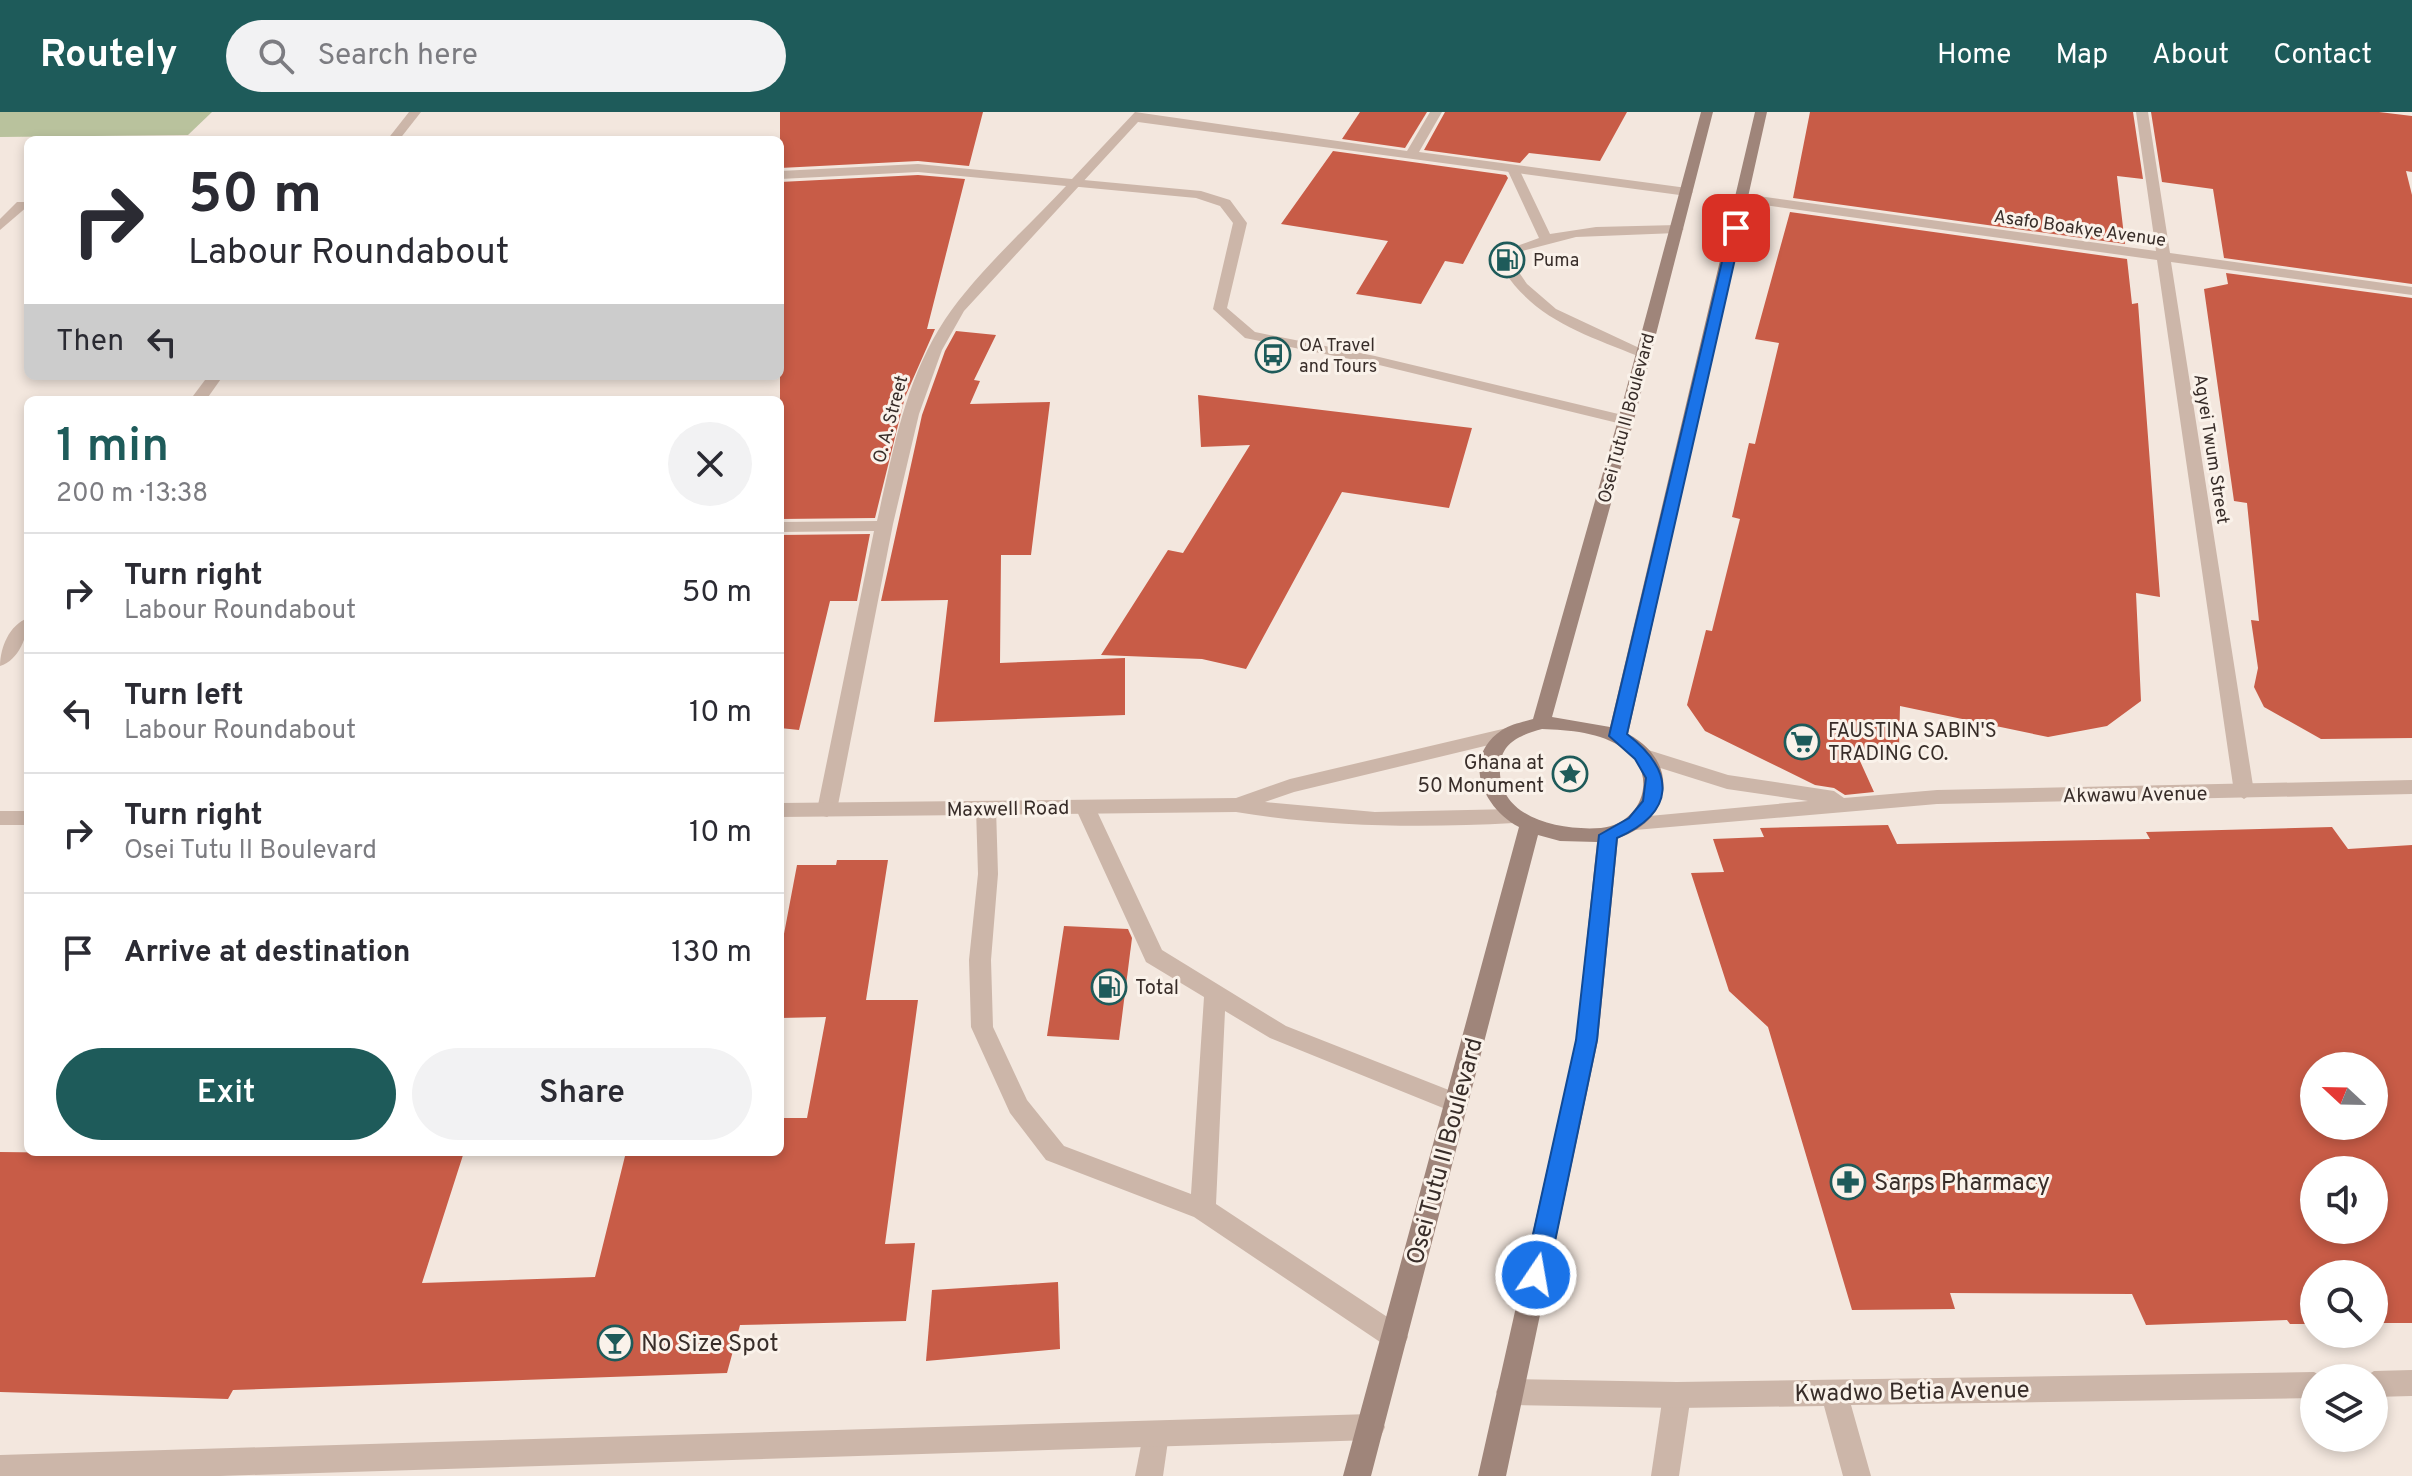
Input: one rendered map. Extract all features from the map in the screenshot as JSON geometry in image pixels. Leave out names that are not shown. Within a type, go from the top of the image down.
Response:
[{"type":"main road","name":"Osei Tutu II Boulevard","points":[[1541,723],[1626,420],[1707,112]]},
{"type":"main road","points":[[1618,736],[1761,112]]},
{"type":"main road","points":[[1541,723],[1580,723],[1618,736],[1642,755],[1655,778],[1652,803],[1635,823],[1608,835],[1569,836],[1522,821],[1494,795],[1486,772],[1492,750],[1511,733],[1541,723]]},
{"type":"main road","name":"Osei Tutu II Boulevard","points":[[1357,1476],[1456,1103],[1522,821]]},
{"type":"main road","points":[[1492,1476],[1587,1040],[1608,835]]},
{"type":"street","points":[[396,136],[415,112]]},
{"type":"street","points":[[1411,155],[1436,112]]},
{"type":"street","name":"Agyei Twum Street","points":[[2142,112],[2244,792]]},
{"type":"street","points":[[1138,115],[1687,192]]},
{"type":"street","name":"O. A. Street","points":[[827,810],[883,526],[919,382],[939,338],[959,309],[1138,115]]},
{"type":"street","points":[[784,175],[918,168],[1197,194],[1225,203],[1240,223],[1220,309],[1250,335],[1375,360],[1626,420]]},
{"type":"street","points":[[1513,169],[1545,237]]},
{"type":"street","name":"Asafo Boakye Avenue","points":[[1743,198],[2412,291]]},
{"type":"street","points":[[0,205],[24,205]]},
{"type":"street","points":[[0,226],[24,206]]},
{"type":"street","points":[[1519,250],[1545,237],[1584,231],[1677,229]]},
{"type":"street","points":[[1511,271],[1521,290],[1548,311],[1643,353]]},
{"type":"street","points":[[784,527],[883,526]]},
{"type":"street","points":[[0,660],[24,629]]},
{"type":"street","name":"Maxwell Road","points":[[1236,805],[1290,786],[1511,733]]},
{"type":"street","name":"Akwawu Avenue","points":[[1642,755],[1727,782],[1858,802]]},
{"type":"street","name":"Akwawu Avenue","points":[[1635,823],[1792,812],[1858,802],[2412,787]]},
{"type":"street","name":"Maxwell Road","points":[[784,810],[1236,805],[1306,817],[1373,821],[1522,821]]},
{"type":"street","points":[[1085,807],[1154,956],[1278,1032],[1456,1103]]},
{"type":"street","points":[[986,808],[988,874],[980,960],[982,1027],[1018,1106],[1055,1153],[1203,1209],[1395,1337]]},
{"type":"street","points":[[0,818],[24,818]]},
{"type":"street","points":[[1203,1209],[1215,993]]},
{"type":"street","points":[[2388,1384],[2412,1383]]},
{"type":"street","name":"Kwadwo Betia Avenue","points":[[1510,1392],[1677,1395],[2300,1385]]},
{"type":"street","points":[[1834,1393],[1857,1476]]},
{"type":"street","points":[[1665,1476],[1677,1395]]},
{"type":"street","points":[[0,1469],[1371,1427]]},
{"type":"street","points":[[1149,1476],[1155,1434]]},
{"type":"green space","points":[[0,112],[212,112],[188,135],[0,137]]},
{"type":"building","points":[[780,112],[983,112],[969,166],[918,161],[784,168],[784,136],[780,136]]},
{"type":"building","points":[[1360,112],[1427,112],[1405,148],[1342,139]]},
{"type":"building","points":[[1445,112],[1627,112],[1600,161],[1529,153],[1520,163],[1424,150]]},
{"type":"building","points":[[1810,112],[2133,112],[2143,179],[2117,176],[2125,244],[1793,198]]},
{"type":"building","points":[[2151,112],[2379,112],[2412,116],[2412,172],[2406,171],[2412,195],[2412,284],[2224,258],[2213,189],[2162,182]]},
{"type":"building","points":[[1333,151],[1506,175],[1508,178],[1463,264],[1445,261],[1421,304],[1356,294],[1388,241],[1281,224]]},
{"type":"building","points":[[918,175],[965,179],[927,329],[935,329],[905,397],[875,518],[784,519],[784,396],[780,396],[780,380],[784,380],[784,182]]},
{"type":"building","points":[[1790,212],[2127,259],[2132,304],[2138,303],[2160,597],[2136,593],[2141,701],[2107,726],[2048,737],[1900,706],[1899,749],[1855,750],[1874,792],[1845,795],[1834,788],[1815,785],[1705,731],[1687,705],[1706,630],[1712,631],[1740,519],[1732,517],[1749,443],[1755,444],[1779,343],[1755,339]]},
{"type":"building","points":[[2226,273],[2412,298],[2412,738],[2321,739],[2264,707],[2254,687],[2258,668],[2251,620],[2259,621],[2247,503],[2234,501],[2204,289],[2228,284]]},
{"type":"building","points":[[956,331],[996,335],[974,380],[980,381],[970,404],[1050,402],[1031,555],[1001,555],[1000,663],[1125,658],[1125,715],[934,722],[948,600],[881,601],[922,415],[945,351]]},
{"type":"building","points":[[1198,395],[1472,428],[1449,508],[1342,492],[1246,669],[1202,659],[1101,655],[1168,550],[1183,553],[1250,445],[1201,447]]},
{"type":"building","points":[[870,534],[857,601],[830,601],[799,730],[784,728],[784,535]]},
{"type":"building","points":[[1888,825],[1897,844],[2150,839],[2146,832],[2332,827],[2348,849],[2412,845],[2412,1323],[2388,1323],[2388,1260],[2300,1260],[2300,1324],[2290,1324],[2287,1320],[2146,1325],[2132,1294],[1950,1293],[1955,1309],[1852,1310],[1768,1027],[1729,991],[1691,873],[1724,872],[1713,839],[1764,837],[1760,828]]},
{"type":"building","points":[[837,860],[888,860],[866,1000],[918,1000],[885,1244],[915,1243],[906,1321],[740,1325],[727,1373],[233,1390],[228,1399],[0,1392],[0,1152],[24,1152],[24,1156],[463,1156],[422,1283],[595,1277],[625,1156],[784,1156],[784,1118],[807,1118],[826,1017],[784,1018],[784,934],[797,865],[836,865]]},
{"type":"building","points":[[1064,926],[1128,929],[1132,938],[1119,1040],[1047,1036]]},
{"type":"building","points":[[1058,1282],[1060,1349],[926,1361],[932,1290]]},
{"type":"place","name":"Puma","points":[[1507,260]]},
{"type":"place","name":"OA Travel and Tours","points":[[1273,355]]},
{"type":"place","name":"FAUSTINA SABIN'S TRADING CO.","points":[[1802,742]]},
{"type":"place","name":"Ghana at 50 Monument","points":[[1570,774]]},
{"type":"place","name":"Total","points":[[1109,987]]},
{"type":"place","name":"Sarps Pharmacy","points":[[1848,1182]]},
{"type":"place","name":"No Size Spot","points":[[615,1343]]},
{"type":"route","points":[[1536,1275],[1587,1040],[1608,835],[1635,823],[1652,803],[1655,778],[1642,755],[1618,736],[1736,228]]}]
